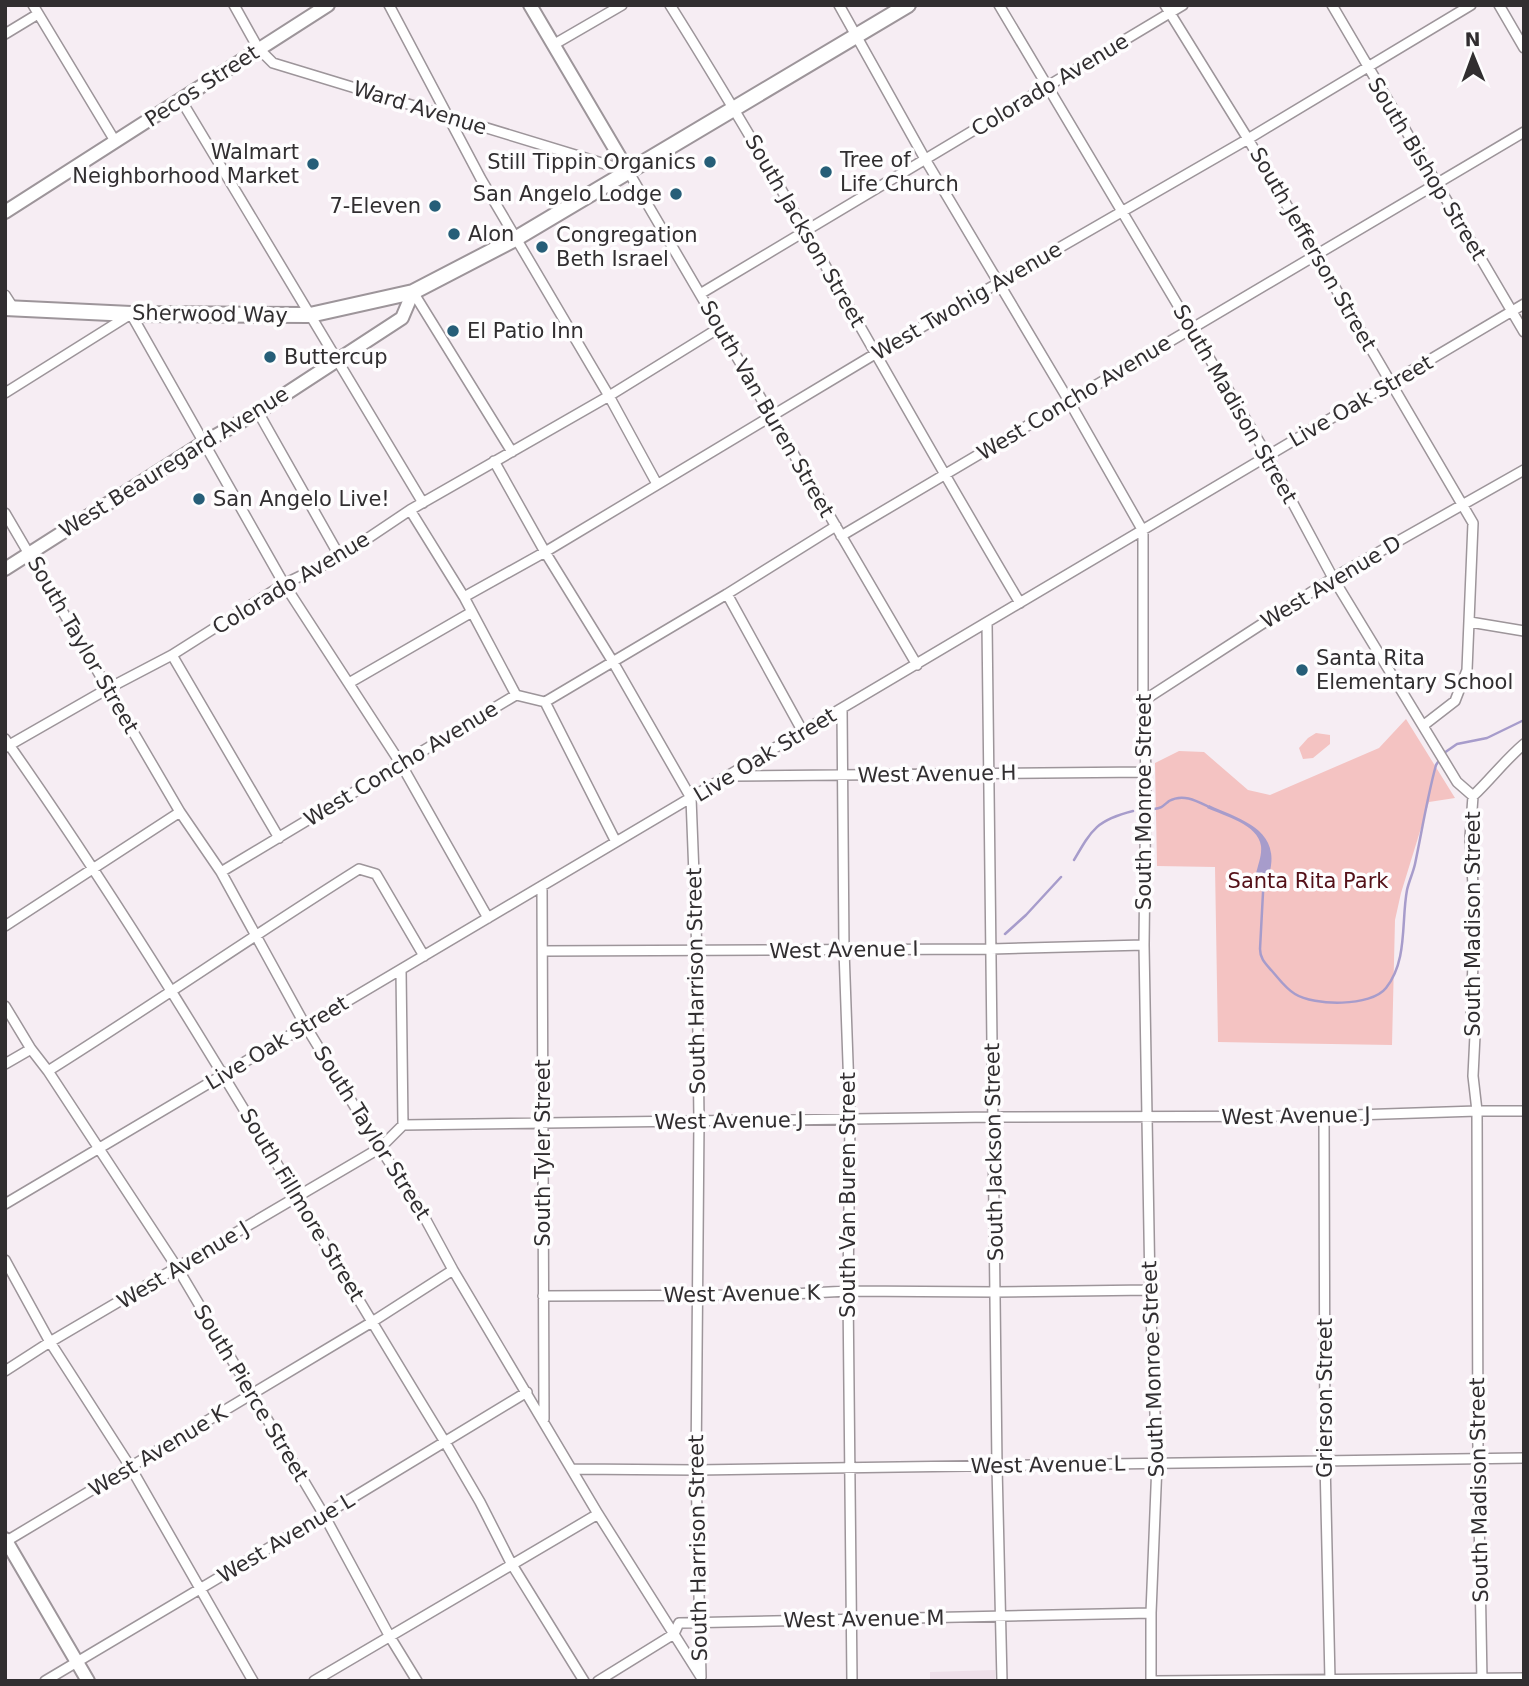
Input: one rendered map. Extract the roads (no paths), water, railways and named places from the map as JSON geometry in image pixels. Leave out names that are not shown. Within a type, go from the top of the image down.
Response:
[{"type":"main road","points":[[413,292],[515,239],[908,5]]},
{"type":"main road","name":"Sherwood Way","points":[[10,309],[131,314],[310,316],[413,292]]},
{"type":"street","points":[[234,5],[258,48]]},
{"type":"street","name":"Pecos Street","points":[[5,212],[328,5]]},
{"type":"street","points":[[389,5],[515,239],[609,396],[657,484]]},
{"type":"street","name":"South Van Buren Street","points":[[530,5],[916,665]]},
{"type":"street","points":[[553,45],[622,5]]},
{"type":"street","name":"South Jackson Street","points":[[670,5],[734,107],[1020,604]]},
{"type":"street","name":"South Monroe Street","points":[[839,5],[925,159],[1143,531],[1143,701],[1146,772],[1144,945],[1150,1290],[1157,1463],[1151,1613],[1154,1681]]},
{"type":"street","name":"South Madison Street","points":[[999,5],[1267,455],[1333,578],[1457,782],[1473,796],[1470,838],[1475,916],[1471,1012],[1475,1035],[1473,1076],[1477,1111],[1482,1679]]},
{"type":"street","name":"Colorado Avenue","points":[[700,294],[1047,86],[1168,9],[1183,5]]},
{"type":"street","name":"South Bishop Street","points":[[1332,5],[1524,332]]},
{"type":"street","name":"West Twohig Avenue","points":[[464,597],[545,552],[997,282],[1248,139],[1471,5]]},
{"type":"street","points":[[1499,5],[1524,48]]},
{"type":"street","name":"South Jefferson Street","points":[[1168,9],[1248,139],[1472,523],[1467,670],[1455,701],[1424,725]]},
{"type":"street","points":[[5,34],[36,10],[115,141]]},
{"type":"street","name":"Ward Avenue","points":[[258,48],[273,63],[628,171]]},
{"type":"street","points":[[181,100],[423,503]]},
{"type":"street","name":"West Concho Avenue","points":[[841,536],[1524,132]]},
{"type":"street","points":[[413,292],[512,452]]},
{"type":"street","name":"West Beauregard Avenue","points":[[5,569],[203,443],[258,412],[402,318],[413,292]]},
{"type":"street","points":[[5,295],[10,309]]},
{"type":"street","name":"Live Oak Street","points":[[5,1204],[1524,304]]},
{"type":"street","points":[[5,393],[131,314],[284,584],[401,764],[488,918]]},
{"type":"street","name":"Colorado Avenue","points":[[7,744],[172,655],[284,584],[340,557],[410,510],[609,396],[719,328]]},
{"type":"street","points":[[258,412],[340,557]]},
{"type":"street","name":"South Harrison Street","points":[[494,461],[691,798],[697,951],[699,1121],[696,1470],[701,1679]]},
{"type":"street","name":"West Avenue D","points":[[1143,701],[1333,578],[1524,470]]},
{"type":"street","points":[[410,510],[464,597],[516,695]]},
{"type":"street","name":"South Taylor Street","points":[[5,513],[180,811],[221,872],[306,1025],[420,1209],[453,1270],[598,1514],[701,1679]]},
{"type":"street","points":[[616,842],[545,702],[835,526]]},
{"type":"street","points":[[727,594],[803,732]]},
{"type":"street","points":[[349,683],[472,612]]},
{"type":"street","points":[[1470,621],[1524,631]]},
{"type":"street","name":"South Jackson Street","points":[[988,623],[997,1466],[1002,1681]]},
{"type":"street","points":[[172,655],[279,838]]},
{"type":"street","name":"West Concho Avenue","points":[[221,872],[516,695],[545,702]]},
{"type":"street","name":"South Van Buren Street","points":[[842,709],[844,950],[850,1119],[848,1291],[852,1681]]},
{"type":"street","name":"South Fillmore Street","points":[[7,744],[93,870],[224,1074],[445,1441],[511,1563],[584,1681]]},
{"type":"street","points":[[1473,796],[1488,783],[1499,766],[1524,744]]},
{"type":"street","name":"West Avenue H","points":[[728,776],[1146,772]]},
{"type":"street","points":[[5,926],[180,811]]},
{"type":"street","points":[[48,1071],[173,992],[254,934],[359,869],[376,874],[424,956]]},
{"type":"street","name":"South Tyler Street","points":[[542,886],[544,1420]]},
{"type":"street","name":"West Avenue I","points":[[543,951],[991,949],[1144,945]]},
{"type":"street","points":[[401,970],[403,1125]]},
{"type":"street","name":"South Pierce Street","points":[[5,1006],[178,1269],[324,1515],[417,1681]]},
{"type":"street","points":[[5,1064],[31,1049]]},
{"type":"street","name":"West Avenue J","points":[[5,1371],[380,1148],[403,1125],[993,1117],[1324,1116],[1524,1111]]},
{"type":"street","name":"Grierson Street","points":[[1324,1116],[1325,1461],[1330,1680]]},
{"type":"street","points":[[5,1260],[50,1342],[131,1468],[253,1681]]},
{"type":"street","name":"West Avenue K","points":[[6,1540],[131,1468],[453,1270]]},
{"type":"street","name":"West Avenue K","points":[[544,1296],[1150,1290]]},
{"type":"street","name":"West Avenue L","points":[[45,1681],[527,1392]]},
{"type":"street","name":"West Avenue L","points":[[573,1469],[696,1470],[1524,1458]]},
{"type":"street","points":[[314,1681],[598,1514]]},
{"type":"street","points":[[6,1540],[88,1681]]},
{"type":"street","name":"West Avenue M","points":[[598,1681],[674,1634],[678,1623],[1151,1613]]},
{"type":"street","points":[[1154,1681],[1524,1678]]},
{"type":"waterway","points":[[1444,753],[1457,744],[1487,738],[1524,720]]},
{"type":"waterway","points":[[1264,874],[1260,953],[1286,987],[1304,998],[1328,1002],[1356,1001],[1379,994],[1386,988],[1398,965],[1407,890],[1436,765],[1440,759]]},
{"type":"waterway","points":[[1154,809],[1179,798],[1190,799],[1209,807]]},
{"type":"waterway","points":[[1074,860],[1091,833],[1103,822],[1133,811]]},
{"type":"waterway","points":[[1005,934],[1061,877]]},
{"type":"place","name":"Still Tippin Organics","points":[[710,162]]},
{"type":"place","name":"Walmart Neighborhood Market","points":[[313,164]]},
{"type":"place","name":"Tree of Life Church","points":[[826,172]]},
{"type":"place","name":"San Angelo Lodge","points":[[676,194]]},
{"type":"place","name":"7-Eleven","points":[[435,206]]},
{"type":"place","name":"Alon","points":[[454,234]]},
{"type":"place","name":"Congregation Beth Israel","points":[[542,247]]},
{"type":"place","name":"El Patio Inn","points":[[453,331]]},
{"type":"place","name":"Buttercup","points":[[270,357]]},
{"type":"place","name":"San Angelo Live!","points":[[199,499]]},
{"type":"place","name":"Santa Rita Elementary School","points":[[1302,670]]},
{"type":"park label","name":"Santa Rita Park","points":[[1308,881]]}]
